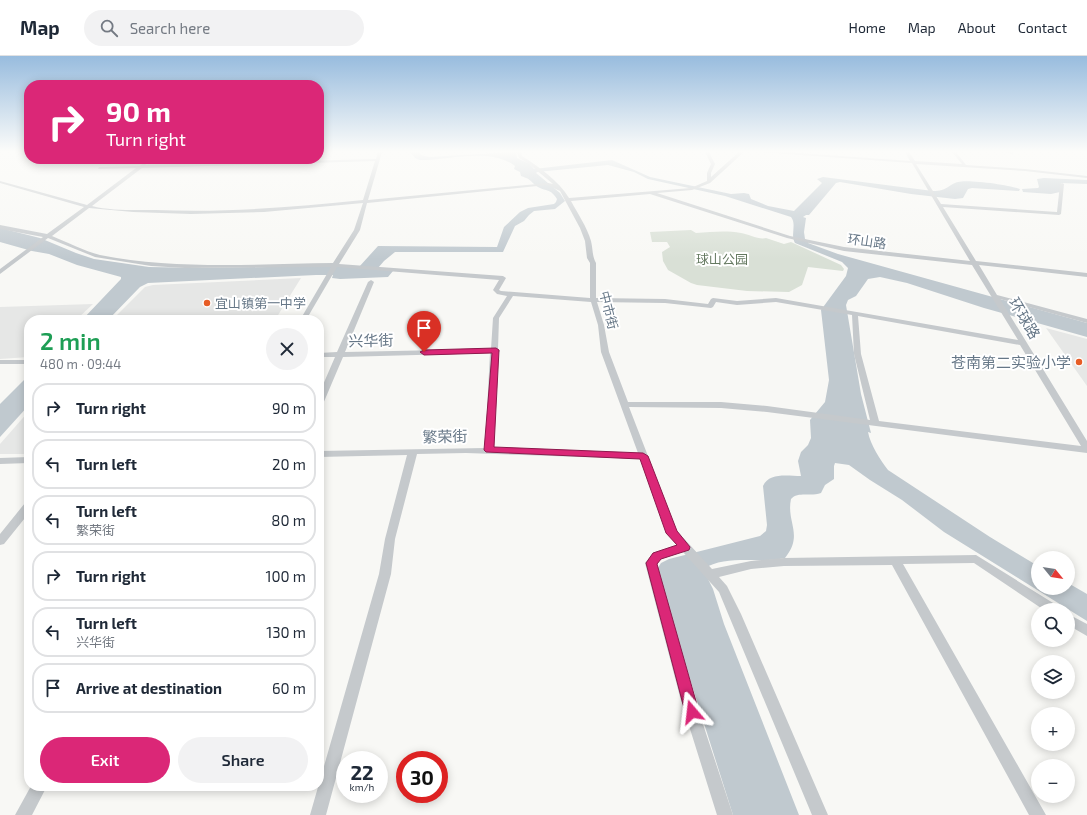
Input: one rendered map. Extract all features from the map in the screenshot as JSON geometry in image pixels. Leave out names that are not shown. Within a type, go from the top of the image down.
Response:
[{"type":"street","points":[[20,187],[88,206],[109,210],[228,213],[264,211],[509,187]]},
{"type":"street","points":[[1,270],[113,187]]},
{"type":"street","points":[[306,315],[326,278],[357,230],[370,187]]},
{"type":"street","points":[[556,187],[566,197],[651,193],[698,187]]},
{"type":"street","points":[[559,187],[566,197]]},
{"type":"street","name":"环球路","points":[[929,187],[1087,449]]},
{"type":"street","points":[[939,204],[1059,214],[1062,187]]},
{"type":"street","name":"环山路","points":[[651,193],[789,237],[864,253],[1087,275]]},
{"type":"street","name":"中市街","points":[[566,197],[579,219],[588,241],[590,258],[593,263],[591,288],[592,300],[601,325],[605,352],[672,533],[723,589],[736,614],[820,815]]},
{"type":"street","points":[[0,227],[46,238],[92,254],[151,264],[185,266],[358,266],[503,278],[496,290],[499,292],[592,300],[665,302],[711,306],[713,300],[737,303],[770,300],[820,307],[1024,343]]},
{"type":"street","points":[[324,392],[370,282]]},
{"type":"street","points":[[489,450],[496,350],[496,318],[511,294]]},
{"type":"street","points":[[995,297],[1087,321]]},
{"type":"street","points":[[852,313],[865,390],[874,421]]},
{"type":"street","name":"兴华街","points":[[324,355],[496,350]]},
{"type":"street","points":[[0,362],[24,362]]},
{"type":"street","points":[[624,404],[721,405],[806,413],[1087,449]]},
{"type":"street","name":"繁荣街","points":[[324,454],[489,450],[643,456]]},
{"type":"street","points":[[318,815],[385,574],[390,539],[413,451]]},
{"type":"street","points":[[0,461],[24,460]]},
{"type":"street","points":[[0,541],[24,512]]},
{"type":"street","points":[[686,548],[657,556],[651,563],[687,697],[725,815]]},
{"type":"street","points":[[708,572],[752,565],[784,562],[976,559],[1043,603]]},
{"type":"street","points":[[895,560],[1038,815]]},
{"type":"street","points":[[1075,623],[1087,631]]},
{"type":"street","points":[[23,815],[36,791]]},
{"type":"shaded area","points":[[539,187],[553,187],[560,193],[565,201],[555,209],[534,211],[524,221],[515,226],[503,252],[395,252],[378,268],[393,271],[388,277],[340,279],[332,278],[333,275],[316,275],[148,283],[140,287],[113,315],[87,315],[121,279],[121,277],[77,265],[49,254],[0,242],[0,228],[40,238],[94,259],[149,267],[359,267],[378,246],[497,247],[504,227],[520,212],[528,208],[554,204],[557,199],[555,196]]},
{"type":"shaded area","points":[[686,187],[700,187],[731,194],[749,194],[751,199],[768,206],[794,211],[818,187],[832,187],[809,215],[803,217],[806,218],[804,232],[805,239],[808,243],[838,254],[1087,323],[1087,337],[984,308],[907,283],[880,277],[868,279],[856,296],[848,300],[846,305],[861,394],[871,433],[868,432],[869,437],[882,462],[888,470],[990,537],[1031,562],[1031,586],[944,532],[902,500],[849,465],[835,463],[834,479],[825,485],[821,493],[797,495],[791,499],[790,507],[794,535],[791,550],[785,558],[775,560],[722,562],[712,564],[703,569],[713,589],[724,624],[799,815],[733,815],[670,616],[657,569],[661,563],[669,559],[760,536],[766,531],[767,525],[763,486],[774,477],[785,475],[801,476],[798,461],[801,452],[808,445],[811,438],[810,420],[825,402],[829,380],[821,310],[846,276],[848,268],[842,262],[795,243],[793,237],[793,220],[791,217],[725,196]]},
{"type":"shaded area","points":[[872,187],[905,187],[933,191],[942,190],[947,187],[1014,187],[1020,189],[1019,191],[972,188],[968,189],[963,198],[955,199]]},
{"type":"shaded area","points":[[1061,187],[1060,192],[1051,194],[1023,192],[1022,189]]},
{"type":"shaded area","name":"宜山镇第一中学","points":[[301,278],[278,315],[117,315],[145,287],[153,285]]},
{"type":"shaded area","points":[[93,304],[81,315],[24,315],[24,357],[0,359],[0,307]]},
{"type":"shaded area","name":"苍南第二实验小学","points":[[1046,328],[1087,339],[1087,386]]},
{"type":"shaded area","points":[[24,380],[24,411],[0,437],[0,404]]},
{"type":"shaded area","points":[[24,417],[24,454],[0,454],[0,444]]},
{"type":"shaded area","points":[[1075,587],[1087,594],[1087,621],[1075,614],[1075,603],[1058,603],[1045,595],[1075,595]]},
{"type":"green space","name":"球山公园","points":[[691,230],[696,233],[735,232],[766,238],[784,244],[791,242],[841,265],[844,269],[843,271],[808,267],[802,285],[789,292],[747,291],[697,285],[668,270],[663,261],[662,252],[670,247],[667,242],[652,242],[650,232]]},
{"type":"place","name":"宜山镇第一中学","points":[[207,303]]},
{"type":"place","name":"苍南第二实验小学","points":[[1079,362]]},
{"type":"route","points":[[424,352],[496,350],[489,450],[643,456],[672,533],[685,547],[657,556],[651,563],[692,712]]}]
